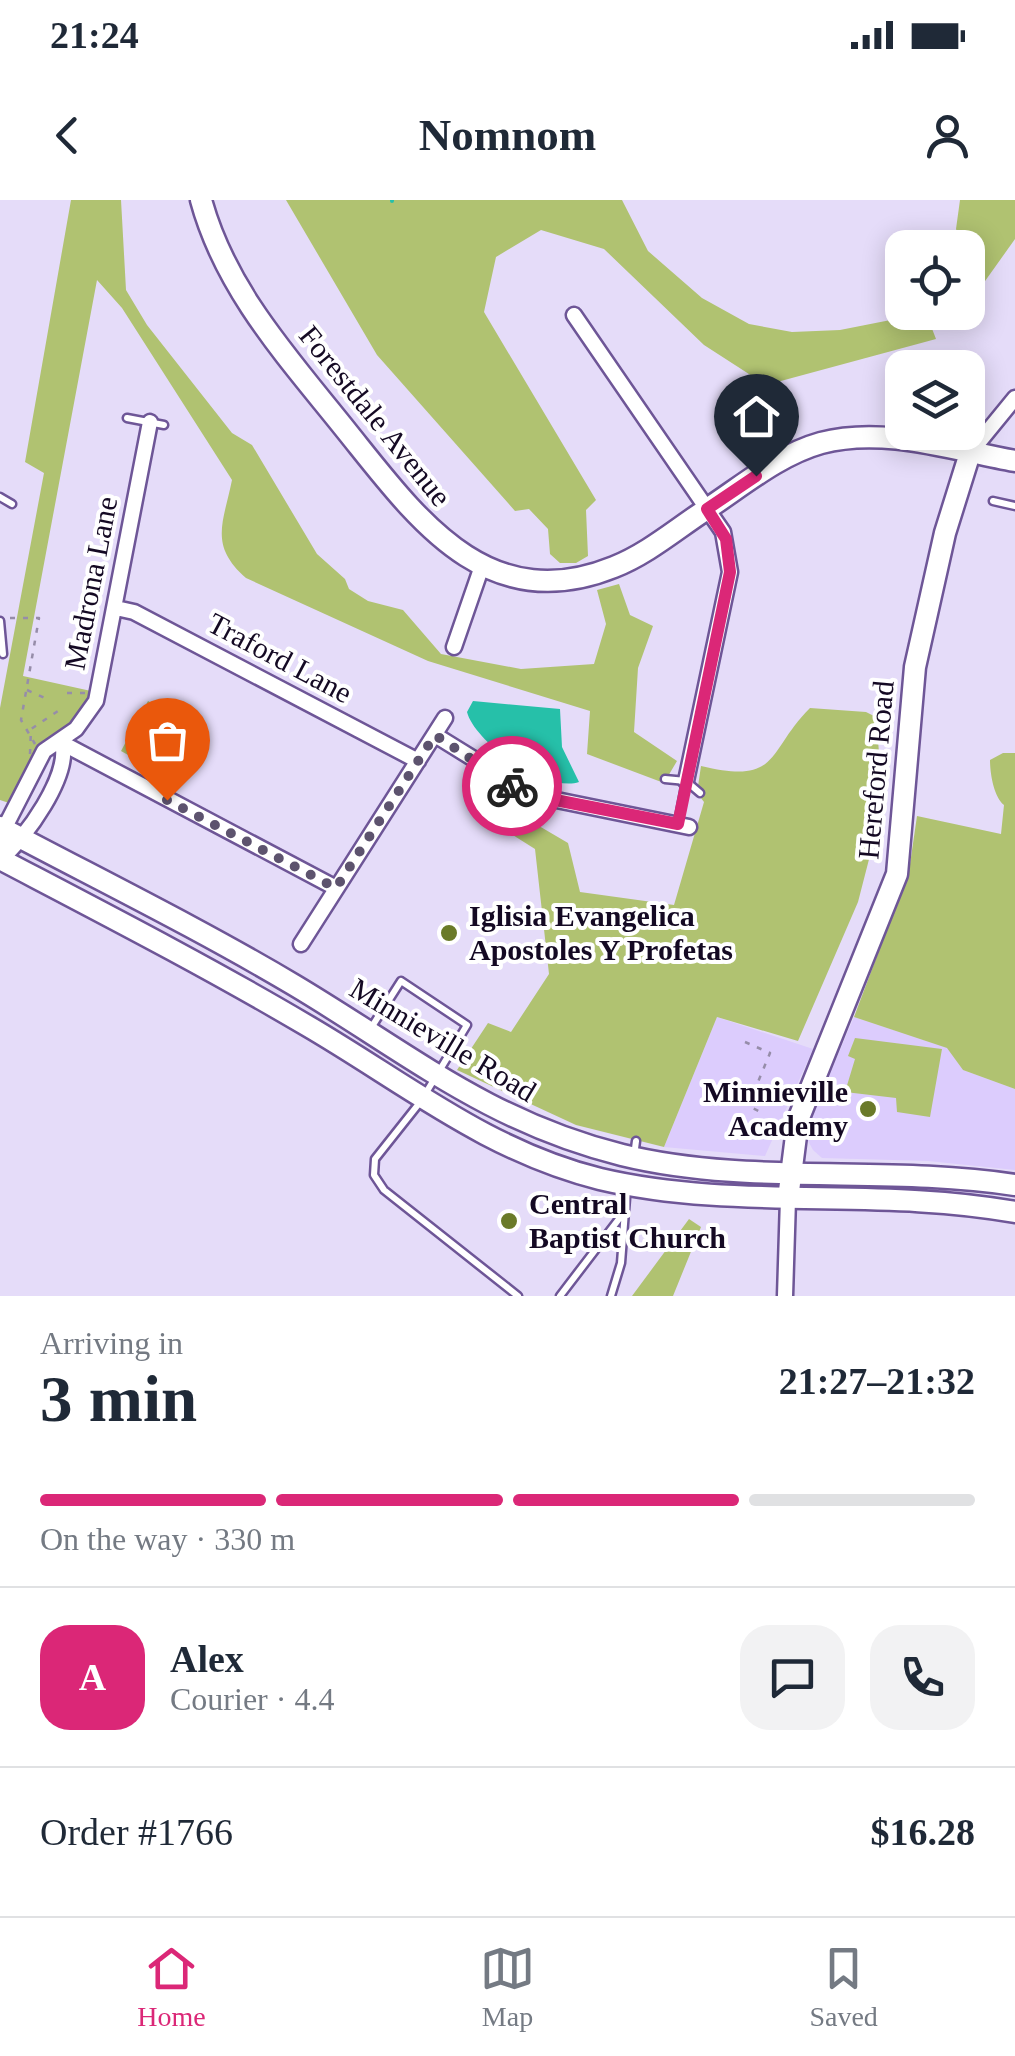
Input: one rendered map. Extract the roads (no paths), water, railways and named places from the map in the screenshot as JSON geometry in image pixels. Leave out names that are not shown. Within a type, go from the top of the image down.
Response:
[{"type":"main road","name":"Forestdale Avenue","points":[[201,200],[228,272],[256,316],[410,511],[440,540],[482,566],[537,578],[600,572],[635,558],[781,460],[838,440],[895,439],[1015,462]]},
{"type":"main road","name":"Hereford Road","points":[[788,1198],[798,1120],[897,874],[916,667],[945,534],[970,453]]},
{"type":"main road","name":"Minnieville Road","points":[[2,828],[211,938],[435,1077],[532,1128],[635,1149],[790,1170],[937,1175],[1015,1185]]},
{"type":"main road","name":"Minnieville Road","points":[[0,859],[311,1028],[422,1101],[526,1155],[627,1184],[1015,1212]]},
{"type":"street","points":[[574,315],[726,539],[730,572],[686,780]]},
{"type":"street","points":[[970,453],[1015,398]]},
{"type":"street","name":"Madrona Lane","points":[[0,859],[2,828],[44,751],[62,743],[96,702],[157,423]]},
{"type":"street","points":[[454,647],[482,566]]},
{"type":"street","name":"Traford Lane","points":[[116,608],[136,614],[418,761]]},
{"type":"street","points":[[301,944],[445,718]]},
{"type":"street","points":[[435,735],[532,795],[684,826]]},
{"type":"street","points":[[62,743],[336,888]]},
{"type":"street","name":"Madrona Lane","points":[[0,859],[24,840],[64,762],[62,743]]},
{"type":"street","points":[[785,1296],[788,1198]]},
{"type":"lane","points":[[127,418],[157,423]]},
{"type":"lane","points":[[0,497],[12,504]]},
{"type":"lane","points":[[993,501],[1015,506]]},
{"type":"lane","points":[[2,620],[3,654]]},
{"type":"lane","points":[[665,779],[686,780],[700,793]]},
{"type":"lane","points":[[684,826],[686,780]]},
{"type":"lane","points":[[368,1032],[401,981],[467,1025],[422,1101],[375,1159],[374,1175],[390,1195],[518,1296]]},
{"type":"lane","points":[[611,1296],[621,1263],[627,1184]]},
{"type":"lane","points":[[560,1296],[623,1214]]},
{"type":"place","name":"Iglisia Evangelica Apostoles Y Profetas","points":[[449,933]]},
{"type":"place","name":"Minnieville Academy","points":[[868,1109]]},
{"type":"place","name":"Central Baptist Church","points":[[509,1221]]}]
